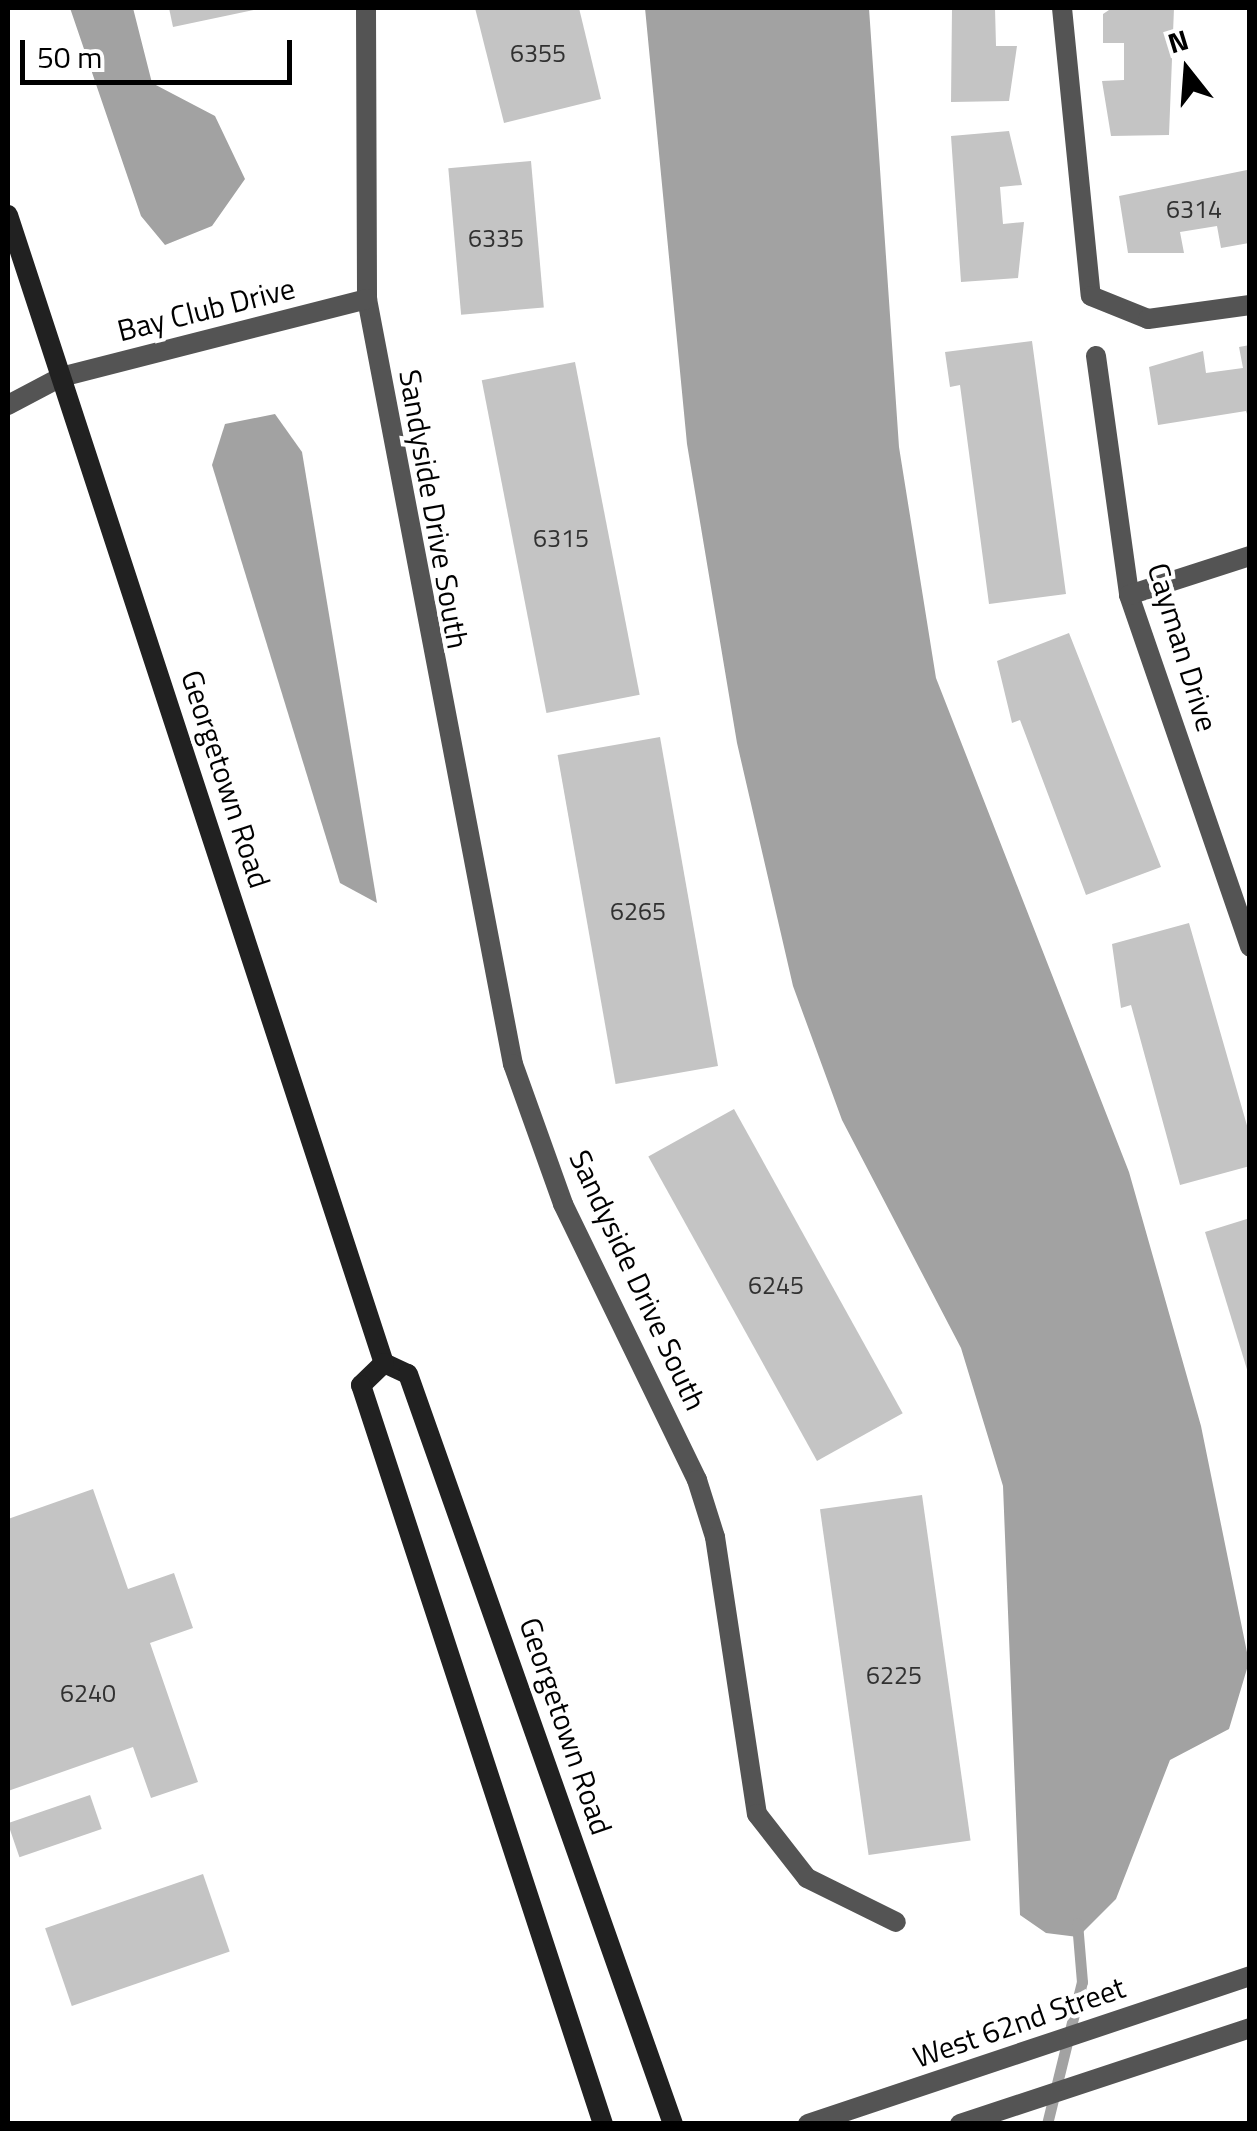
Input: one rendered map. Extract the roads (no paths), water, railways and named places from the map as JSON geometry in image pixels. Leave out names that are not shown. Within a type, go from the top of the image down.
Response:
[{"type":"main road","name":"Georgetown Road","points":[[8,215],[384,1363],[408,1374],[673,2124]]},
{"type":"main road","points":[[384,1363],[361,1385],[603,2124]]},
{"type":"street","name":"Sandyside Drive South","points":[[366,8],[367,299],[499,1014],[563,1204],[697,1480],[715,1537],[757,1814],[808,1878],[896,1922]]},
{"type":"street","points":[[1062,8],[1091,296],[1148,319],[1250,306]]},
{"type":"street","name":"Bay Club Drive","points":[[8,405],[61,377],[367,299]]},
{"type":"street","name":"Cayman Drive","points":[[1096,356],[1129,595],[1250,948]]},
{"type":"street","points":[[1129,595],[1250,556]]},
{"type":"street","name":"West 62nd Street","points":[[808,2124],[1250,1976]]},
{"type":"street","points":[[970,2120],[1250,2028]]},
{"type":"waterway","points":[[1047,2124],[1082,1982],[1077,1923]]}]
